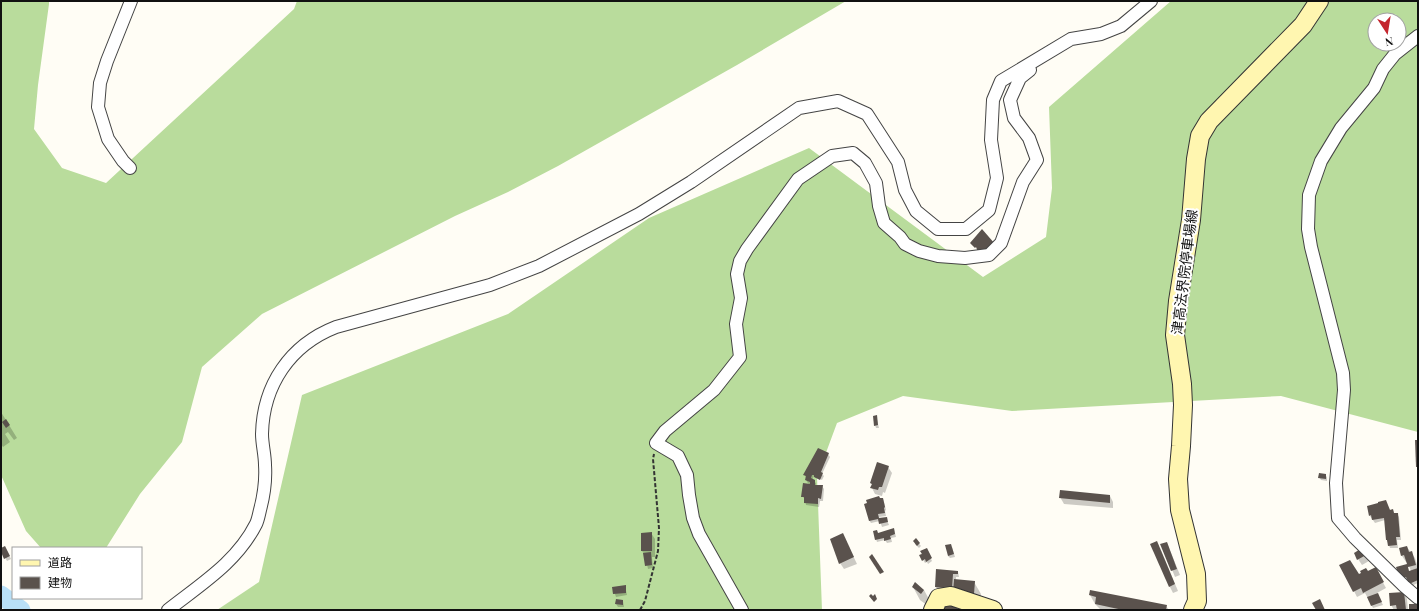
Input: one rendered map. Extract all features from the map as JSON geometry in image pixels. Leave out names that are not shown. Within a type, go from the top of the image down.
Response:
[{"type":"main road","name":"津高法界院停車場線","points":[[1193,610],[1197,600],[1196,574],[1180,510],[1178,480],[1182,446],[1183,405],[1182,384],[1175,335],[1178,301],[1191,220],[1196,160],[1200,136],[1209,121],[1303,25],[1319,1]]},
{"type":"main road","points":[[934,610],[939,598],[951,596],[965,605],[993,610]]},
{"type":"street","points":[[130,168],[123,161],[108,139],[98,107],[100,82],[131,1]]},
{"type":"street","points":[[168,610],[228,563],[242,547],[257,523],[265,493],[265,464],[262,434],[265,406],[275,379],[287,360],[326,331],[490,285],[539,266],[639,214],[691,182],[799,108],[838,101],[867,114],[898,162],[905,190],[916,211],[938,229],[966,229],[989,210],[997,178],[991,140],[993,100],[1001,81],[1032,61],[1071,39],[1101,34],[1122,26],[1151,1]]},
{"type":"street","points":[[1418,36],[1396,54],[1383,69],[1374,88],[1341,128],[1321,161],[1309,195],[1308,229],[1311,247],[1343,374],[1344,390],[1336,483],[1338,518],[1355,538],[1418,598]]},
{"type":"street","points":[[742,610],[699,534],[689,495],[688,476],[678,456],[656,443],[665,431],[714,390],[740,357],[736,324],[741,298],[737,274],[740,262],[746,249],[798,179],[832,156],[853,153],[866,163],[876,183],[879,206],[884,223],[900,237],[905,244],[919,251],[938,256],[965,258],[989,255],[1001,243],[1023,182],[1037,160],[1029,138],[1014,118],[1010,100],[1020,78],[1031,69],[1032,61]]},
{"type":"path","points":[[640,610],[645,601],[658,551],[659,528],[653,459],[656,443]]},
{"type":"green space","points":[[1,1],[49,1],[34,129],[62,168],[106,183],[294,9],[297,1],[846,1],[737,65],[558,166],[508,192],[455,216],[262,314],[202,367],[182,442],[140,494],[107,547],[40,547],[26,531],[1,475]]},
{"type":"green space","points":[[1171,1],[1418,1],[1418,432],[1281,396],[1012,411],[903,396],[837,423],[817,477],[822,610],[217,610],[259,582],[302,395],[508,314],[649,218],[809,148],[983,277],[1046,237],[1052,188],[1049,107]]},
{"type":"building","points":[[982,229],[995,244],[988,251],[978,252],[976,247],[975,248],[970,243]]},
{"type":"building","points":[[877,415],[878,425],[874,426],[873,416]]},
{"type":"building","points":[[6,419],[10,425],[6,428],[2,422]]},
{"type":"building","points":[[1415,440],[1418,440],[1418,467],[1416,467]]},
{"type":"building","points":[[818,448],[829,453],[821,472],[823,473],[820,480],[814,477],[814,475],[812,475],[811,478],[815,480],[815,485],[823,485],[821,499],[818,498],[818,504],[804,503],[804,497],[801,497],[803,483],[810,484],[810,482],[805,480],[806,476],[803,475]]},
{"type":"building","points":[[877,462],[889,466],[882,487],[879,487],[878,490],[870,488],[872,484],[870,483]]},
{"type":"building","points":[[1319,473],[1326,474],[1326,479],[1318,478]]},
{"type":"building","points":[[1060,490],[1110,495],[1110,503],[1059,498]]},
{"type":"building","points":[[879,496],[880,498],[883,498],[885,513],[878,514],[879,518],[887,517],[888,522],[879,524],[878,519],[869,521],[864,504],[867,503],[866,500]]},
{"type":"building","points":[[1386,500],[1390,510],[1393,509],[1394,513],[1398,513],[1400,537],[1396,537],[1397,545],[1388,546],[1384,518],[1372,520],[1371,515],[1369,516],[1367,506]]},
{"type":"building","points":[[894,528],[895,534],[890,536],[891,539],[884,541],[884,538],[875,540],[873,531],[877,530],[878,533]]},
{"type":"building","points":[[652,532],[652,551],[641,551],[641,533]]},
{"type":"building","points":[[843,533],[854,557],[839,564],[830,539]]},
{"type":"building","points":[[916,538],[920,543],[917,546],[913,541]]},
{"type":"building","points":[[1157,541],[1175,584],[1169,587],[1150,544]]},
{"type":"building","points":[[1167,542],[1177,569],[1171,571],[1160,544]]},
{"type":"building","points":[[951,544],[954,554],[948,556],[945,545]]},
{"type":"building","points":[[5,546],[10,556],[4,559],[1,548]]},
{"type":"building","points":[[1407,546],[1409,552],[1412,551],[1416,565],[1408,567],[1409,571],[1418,568],[1418,580],[1409,584],[1406,577],[1399,577],[1396,567],[1407,564],[1404,555],[1401,556],[1399,548]]},
{"type":"building","points":[[927,548],[932,558],[926,562],[925,559],[922,561],[919,555],[922,554],[920,551]]},
{"type":"building","points":[[1362,548],[1366,555],[1357,560],[1354,553]]},
{"type":"building","points":[[651,552],[652,565],[645,566],[643,553]]},
{"type":"building","points":[[872,554],[884,572],[880,574],[869,557]]},
{"type":"building","points":[[1350,560],[1359,574],[1361,573],[1360,571],[1366,568],[1368,571],[1376,567],[1384,582],[1363,593],[1361,588],[1353,592],[1339,565]]},
{"type":"building","points":[[936,569],[958,571],[958,574],[953,574],[952,589],[935,587]]},
{"type":"building","points":[[954,579],[975,581],[974,594],[953,593]]},
{"type":"building","points":[[915,582],[924,590],[921,594],[912,587]]},
{"type":"building","points":[[626,585],[626,593],[613,594],[612,587]]},
{"type":"building","points":[[1090,590],[1167,605],[1166,610],[1123,610],[1095,604],[1096,597],[1089,595]]},
{"type":"building","points":[[1404,592],[1406,610],[1397,610],[1396,605],[1390,606],[1389,593]]},
{"type":"building","points":[[1378,593],[1382,602],[1371,606],[1367,597]]},
{"type":"building","points":[[871,594],[873,596],[875,594],[877,599],[874,602],[869,596]]},
{"type":"building","points":[[616,599],[623,600],[623,605],[615,604]]},
{"type":"building","points":[[1320,599],[1325,610],[1316,610],[1312,603]]},
{"type":"building","points":[[957,602],[958,610],[941,610],[940,606]]},
{"type":"building","points":[[1409,604],[1418,604],[1418,610],[1409,610]]},
{"type":"waterway","points":[[1,595],[21,610]]}]
